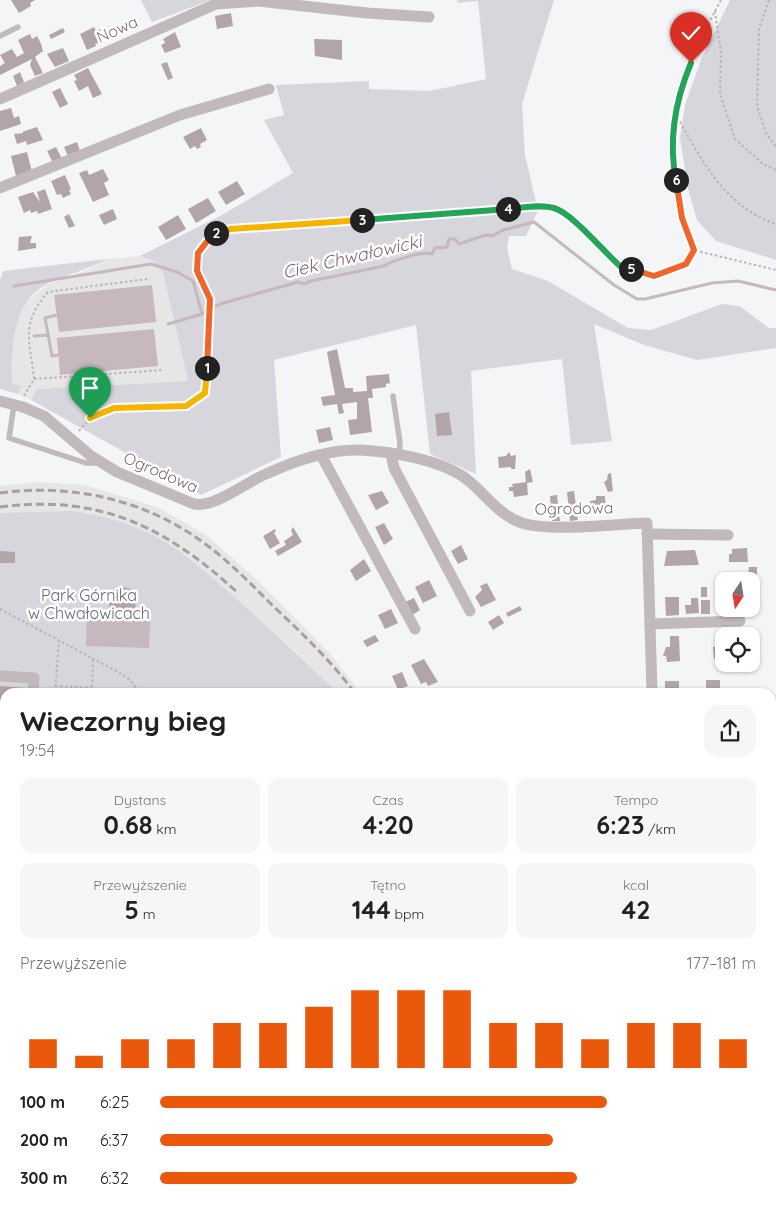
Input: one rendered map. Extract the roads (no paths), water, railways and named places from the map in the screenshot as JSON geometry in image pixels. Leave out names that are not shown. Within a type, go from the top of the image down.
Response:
[{"type":"street","name":"Nowa","points":[[0,99],[216,4],[258,2],[367,13],[430,16]]},
{"type":"street","points":[[0,188],[180,116],[269,88]]},
{"type":"street","name":"Ogrodowa","points":[[0,401],[44,416],[102,463],[130,478],[184,501],[203,505],[266,474],[321,455],[351,450],[395,455],[437,464],[456,472],[473,484],[504,514],[522,523],[548,527],[647,523],[647,534]]},
{"type":"street","points":[[321,455],[415,628]]},
{"type":"street","points":[[395,455],[394,468],[470,611]]},
{"type":"street","points":[[652,688],[647,534],[728,535]]},
{"type":"street","points":[[650,624],[740,621]]},
{"type":"street","points":[[0,676],[34,678],[33,688]]},
{"type":"lane","points":[[0,36],[18,26]]},
{"type":"lane","points":[[393,396],[400,443],[395,455]]},
{"type":"lane","points":[[14,405],[9,438],[86,463],[102,463]]},
{"type":"waterway","name":"Ciek Chwałowicki","points":[[168,324],[202,314],[220,304],[298,282],[304,284],[384,266],[415,255],[432,254],[435,248],[447,247],[449,239],[455,239],[459,244],[486,235],[492,236],[503,230],[534,222],[614,285],[637,299],[645,299],[712,283],[738,281],[776,290]]},
{"type":"waterway","points":[[14,286],[151,264],[177,272],[193,281],[202,314]]},
{"type":"waterway","points":[[57,315],[45,318],[52,356],[58,355]]},
{"type":"waterway","points":[[34,336],[48,335]]},
{"type":"railway","points":[[0,493],[27,491],[81,493],[133,506],[182,528],[214,550],[240,574],[316,648],[351,688]]},
{"type":"railway","points":[[0,507],[36,504],[69,506],[100,511],[130,520],[157,533],[185,550],[238,593]]},
{"type":"park label","name":"Park Górnika w Chwałowicach","points":[[89,604]]}]
